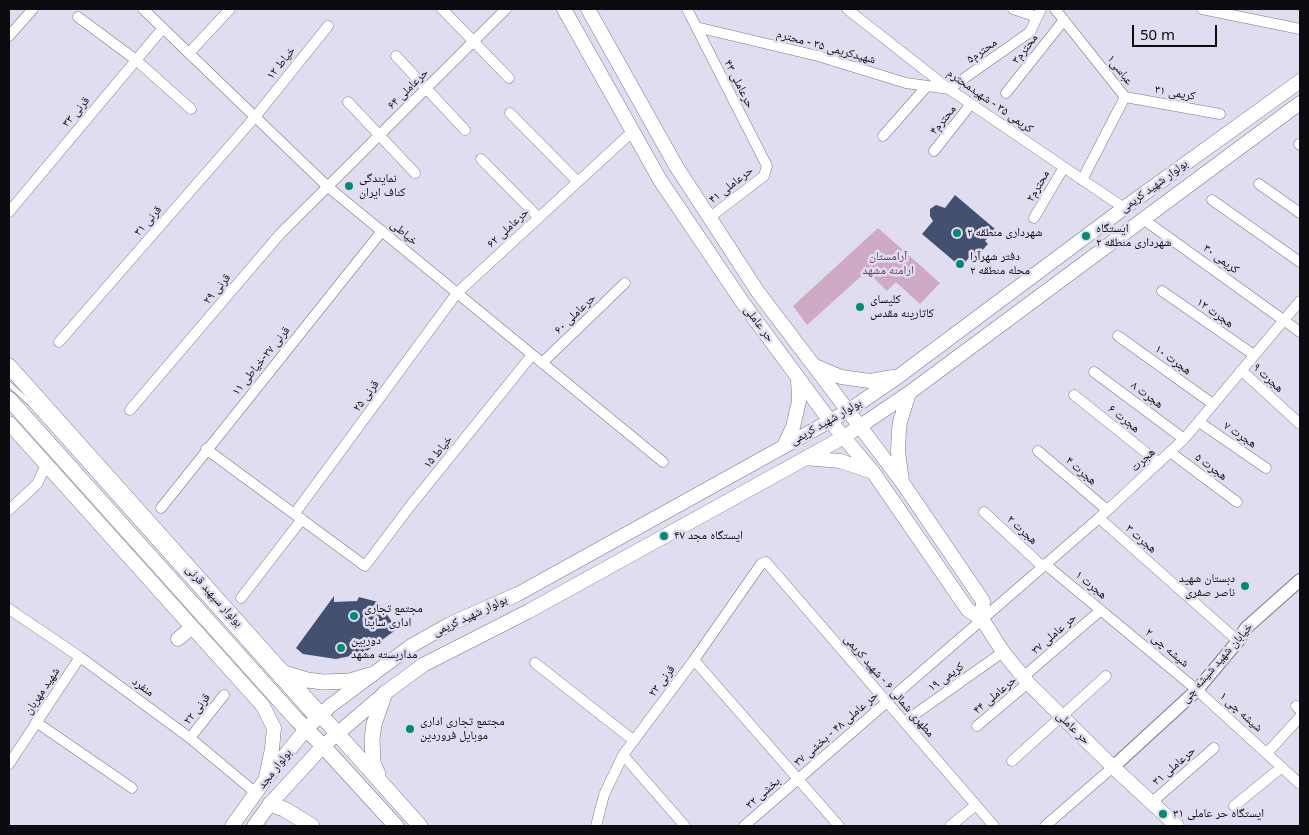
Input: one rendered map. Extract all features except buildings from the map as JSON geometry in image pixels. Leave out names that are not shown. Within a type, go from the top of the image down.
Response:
[{"type":"main road","name":"حر عاملی","points":[[564,9],[660,180],[743,303],[830,421],[873,472],[968,610],[982,619],[1003,652],[1026,680],[1062,718],[1172,825]]},
{"type":"main road","name":"حر عاملی","points":[[588,9],[676,166],[758,292],[902,482],[983,601],[982,619]]},
{"type":"main road","name":"بولوار شهید کریمی","points":[[313,721],[370,675],[412,646],[450,624],[518,594],[848,411],[899,376],[1124,208],[1300,81]]},
{"type":"main road","points":[[1271,101],[1282,116]]},
{"type":"main road","name":"بولوار شهید کریمی","points":[[337,733],[423,666],[529,611],[860,426],[909,393],[1300,103]]},
{"type":"main road","points":[[814,366],[841,377],[870,381],[899,376]]},
{"type":"main road","name":"بولوار سپهبد قرنی","points":[[10,372],[284,673],[313,721],[323,746],[396,826]]},
{"type":"main road","points":[[784,446],[793,427],[799,401],[798,378]]},
{"type":"main road","points":[[902,482],[898,445],[900,422],[909,393]]},
{"type":"main road","name":"بولوار سپهبد قرنی","points":[[9,398],[131,546],[313,721],[337,733],[420,826]]},
{"type":"main road","points":[[9,422],[46,465],[131,546],[192,627],[263,706],[274,728],[266,780]]},
{"type":"main road","points":[[805,458],[840,461],[873,472]]},
{"type":"main road","points":[[178,639],[192,627]]},
{"type":"main road","points":[[284,673],[307,680],[323,682],[350,681],[370,675]]},
{"type":"main road","points":[[383,785],[372,763],[372,739],[374,724],[385,694]]},
{"type":"main road","name":"بولوار مجد","points":[[232,826],[313,721]]},
{"type":"main road","name":"بولوار مجد","points":[[254,826],[270,804],[337,733]]},
{"type":"main road","points":[[270,804],[284,809],[312,826]]},
{"type":"street","points":[[9,36],[33,9]]},
{"type":"street","name":"خیاطی","points":[[143,9],[328,187],[663,462]]},
{"type":"street","points":[[189,53],[230,9]]},
{"type":"street","points":[[442,9],[509,78]]},
{"type":"street","name":"حرعاملی ۶۴","points":[[328,187],[506,9]]},
{"type":"street","name":"حرعاملی ۴۳","points":[[687,9],[767,166],[766,171]]},
{"type":"street","points":[[1013,9],[1039,13]]},
{"type":"street","name":"عباسی۱","points":[[1055,9],[1125,97],[1082,180]]},
{"type":"street","points":[[1202,9],[1300,29]]},
{"type":"street","name":"کریمی ۳۵ - شهیدمحترم","points":[[851,10],[949,89],[1124,208]]},
{"type":"street","name":"محترم۵","points":[[949,89],[1030,32],[1039,13]]},
{"type":"street","points":[[78,17],[136,60],[191,109]]},
{"type":"street","name":"محترم۳","points":[[1006,93],[1064,20]]},
{"type":"street","name":"خیاط ۱۲","points":[[255,117],[328,26]]},
{"type":"street","name":"شهیدکریمی ۳۵ - محترم","points":[[696,27],[818,56],[906,83],[949,89]]},
{"type":"street","name":"قرنی ۳۳","points":[[9,212],[163,28]]},
{"type":"street","points":[[396,56],[465,130]]},
{"type":"street","points":[[882,136],[928,86]]},
{"type":"street","name":"کریمی ۳۱","points":[[1125,97],[1220,114]]},
{"type":"street","points":[[348,102],[415,173]]},
{"type":"street","name":"محترم۴","points":[[934,150],[971,104]]},
{"type":"street","points":[[510,113],[577,181]]},
{"type":"street","name":"قرنی ۳۱","points":[[59,342],[255,117]]},
{"type":"street","name":"حرعاملی ۶۲","points":[[457,293],[632,132]]},
{"type":"street","points":[[482,159],[538,217]]},
{"type":"street","name":"محترم۲","points":[[1034,218],[1064,167]]},
{"type":"street","name":"حرعاملی ۴۱","points":[[710,218],[764,176],[766,171]]},
{"type":"street","points":[[1259,184],[1300,213]]},
{"type":"street","name":"قرنی ۲۹","points":[[130,410],[280,234],[328,187]]},
{"type":"street","points":[[1212,200],[1300,262]]},
{"type":"street","name":"کریمی ۳۰","points":[[1143,219],[1300,332]]},
{"type":"street","name":"قرنی ۲۷-خیاطی ۱۱","points":[[161,508],[206,449],[382,231]]},
{"type":"street","name":"حرعاملی ۶۰","points":[[542,363],[625,283]]},
{"type":"street","name":"هجرت ۱۲","points":[[1162,291],[1254,355]]},
{"type":"street","name":"قرنی ۲۵","points":[[240,598],[457,293]]},
{"type":"street","name":"هجرت","points":[[982,619],[1099,518],[1184,439],[1300,301]]},
{"type":"street","name":"هجرت ۱۰","points":[[1118,336],[1213,404]]},
{"type":"street","name":"خیاط ۱۵","points":[[299,516],[365,566],[411,505],[532,355]]},
{"type":"street","name":"هجرت ۹","points":[[1242,370],[1300,424]]},
{"type":"street","name":"هجرت ۸","points":[[1094,372],[1184,439]]},
{"type":"street","name":"هجرت ۶","points":[[1074,395],[1159,463]]},
{"type":"street","name":"هجرت ۷","points":[[1199,422],[1266,468]]},
{"type":"street","points":[[206,449],[299,516]]},
{"type":"street","name":"هجرت ۴","points":[[1038,451],[1107,510]]},
{"type":"street","name":"هجرت ۵","points":[[1170,452],[1237,502]]},
{"type":"street","points":[[9,510],[38,484],[46,465]]},
{"type":"street","name":"هجرت ۲","points":[[984,512],[1044,565]]},
{"type":"street","name":"هجرت ۳","points":[[1099,518],[1238,641]]},
{"type":"street","name":"قرنی ۲۳","points":[[596,826],[604,795],[623,755],[694,660],[761,564],[766,562]]},
{"type":"street","name":"مطهری شمالی ۶ - شهید کریمی","points":[[766,562],[994,826]]},
{"type":"street","name":"هجرت ۱","points":[[1044,565],[1121,626]]},
{"type":"street","name":"خیابان شهید شیشه چی","points":[[1113,767],[1198,690],[1238,641],[1246,628],[1300,580]]},
{"type":"street","name":"منفرد","points":[[9,609],[80,657],[190,738],[256,793]]},
{"type":"street","name":"حر عاملی ۳۷","points":[[1026,680],[1101,610]]},
{"type":"street","name":"حر عاملی ۴۸ - بخشی ۳۷","points":[[798,779],[982,619]]},
{"type":"street","name":"شیشه چی ۲","points":[[1121,626],[1198,690]]},
{"type":"street","name":"کریمی ۱۹","points":[[904,722],[1003,652]]},
{"type":"street","name":"شهید مهربان","points":[[9,764],[80,657]]},
{"type":"street","points":[[694,660],[839,826]]},
{"type":"street","points":[[535,663],[633,740]]},
{"type":"street","points":[[1012,761],[1062,718],[1106,676]]},
{"type":"street","name":"حرعاملی ۴۴","points":[[977,726],[1026,680]]},
{"type":"street","name":"شیشه چی ۱","points":[[1198,690],[1300,784]]},
{"type":"street","name":"قرنی ۲۲","points":[[190,738],[224,695]]},
{"type":"street","points":[[1267,754],[1300,717]]},
{"type":"street","points":[[36,722],[132,788]]},
{"type":"street","name":"حرعاملی ۳۱","points":[[1151,803],[1214,748]]},
{"type":"street","points":[[623,755],[686,826]]},
{"type":"street","points":[[1045,826],[1113,767]]},
{"type":"street","points":[[1234,806],[1282,767]]},
{"type":"street","name":"بخشی ۳۲","points":[[744,826],[798,779]]},
{"type":"street","points":[[950,826],[976,805]]},
{"type":"lane","points":[[10,372],[31,404],[313,721]]},
{"type":"green space","name":"آرامستان ارامنه مشهد","points":[[878,228],[940,283],[920,304],[896,282],[887,291],[867,271],[807,325],[793,306]]},
{"type":"place","name":"نمایندگی کناف ایران","points":[[349,186]]},
{"type":"place","name":"شهرداری منطقه ۲","points":[[957,233]]},
{"type":"place","name":"ایستگاه شهرداری منطقه ۲","points":[[1086,236]]},
{"type":"place","name":"دفتر شهرآرا محله منطقه ۲","points":[[960,264]]},
{"type":"place","name":"کلیسای کاتارینه مقدس","points":[[860,307]]},
{"type":"place","name":"ایستگاه مجد ۴۷","points":[[664,536]]},
{"type":"place","name":"دبستان شهید ناصر صفری","points":[[1245,586]]},
{"type":"place","name":"مجتمع تجاری اداری ساینا","points":[[354,616]]},
{"type":"place","name":"دوربین مداربسته مشهد","points":[[341,648]]},
{"type":"place","name":"مجتمع تجاری اداری موبایل فروردین","points":[[410,729]]},
{"type":"place","name":"ایستگاه حر عاملی ۳۱","points":[[1163,814]]}]
